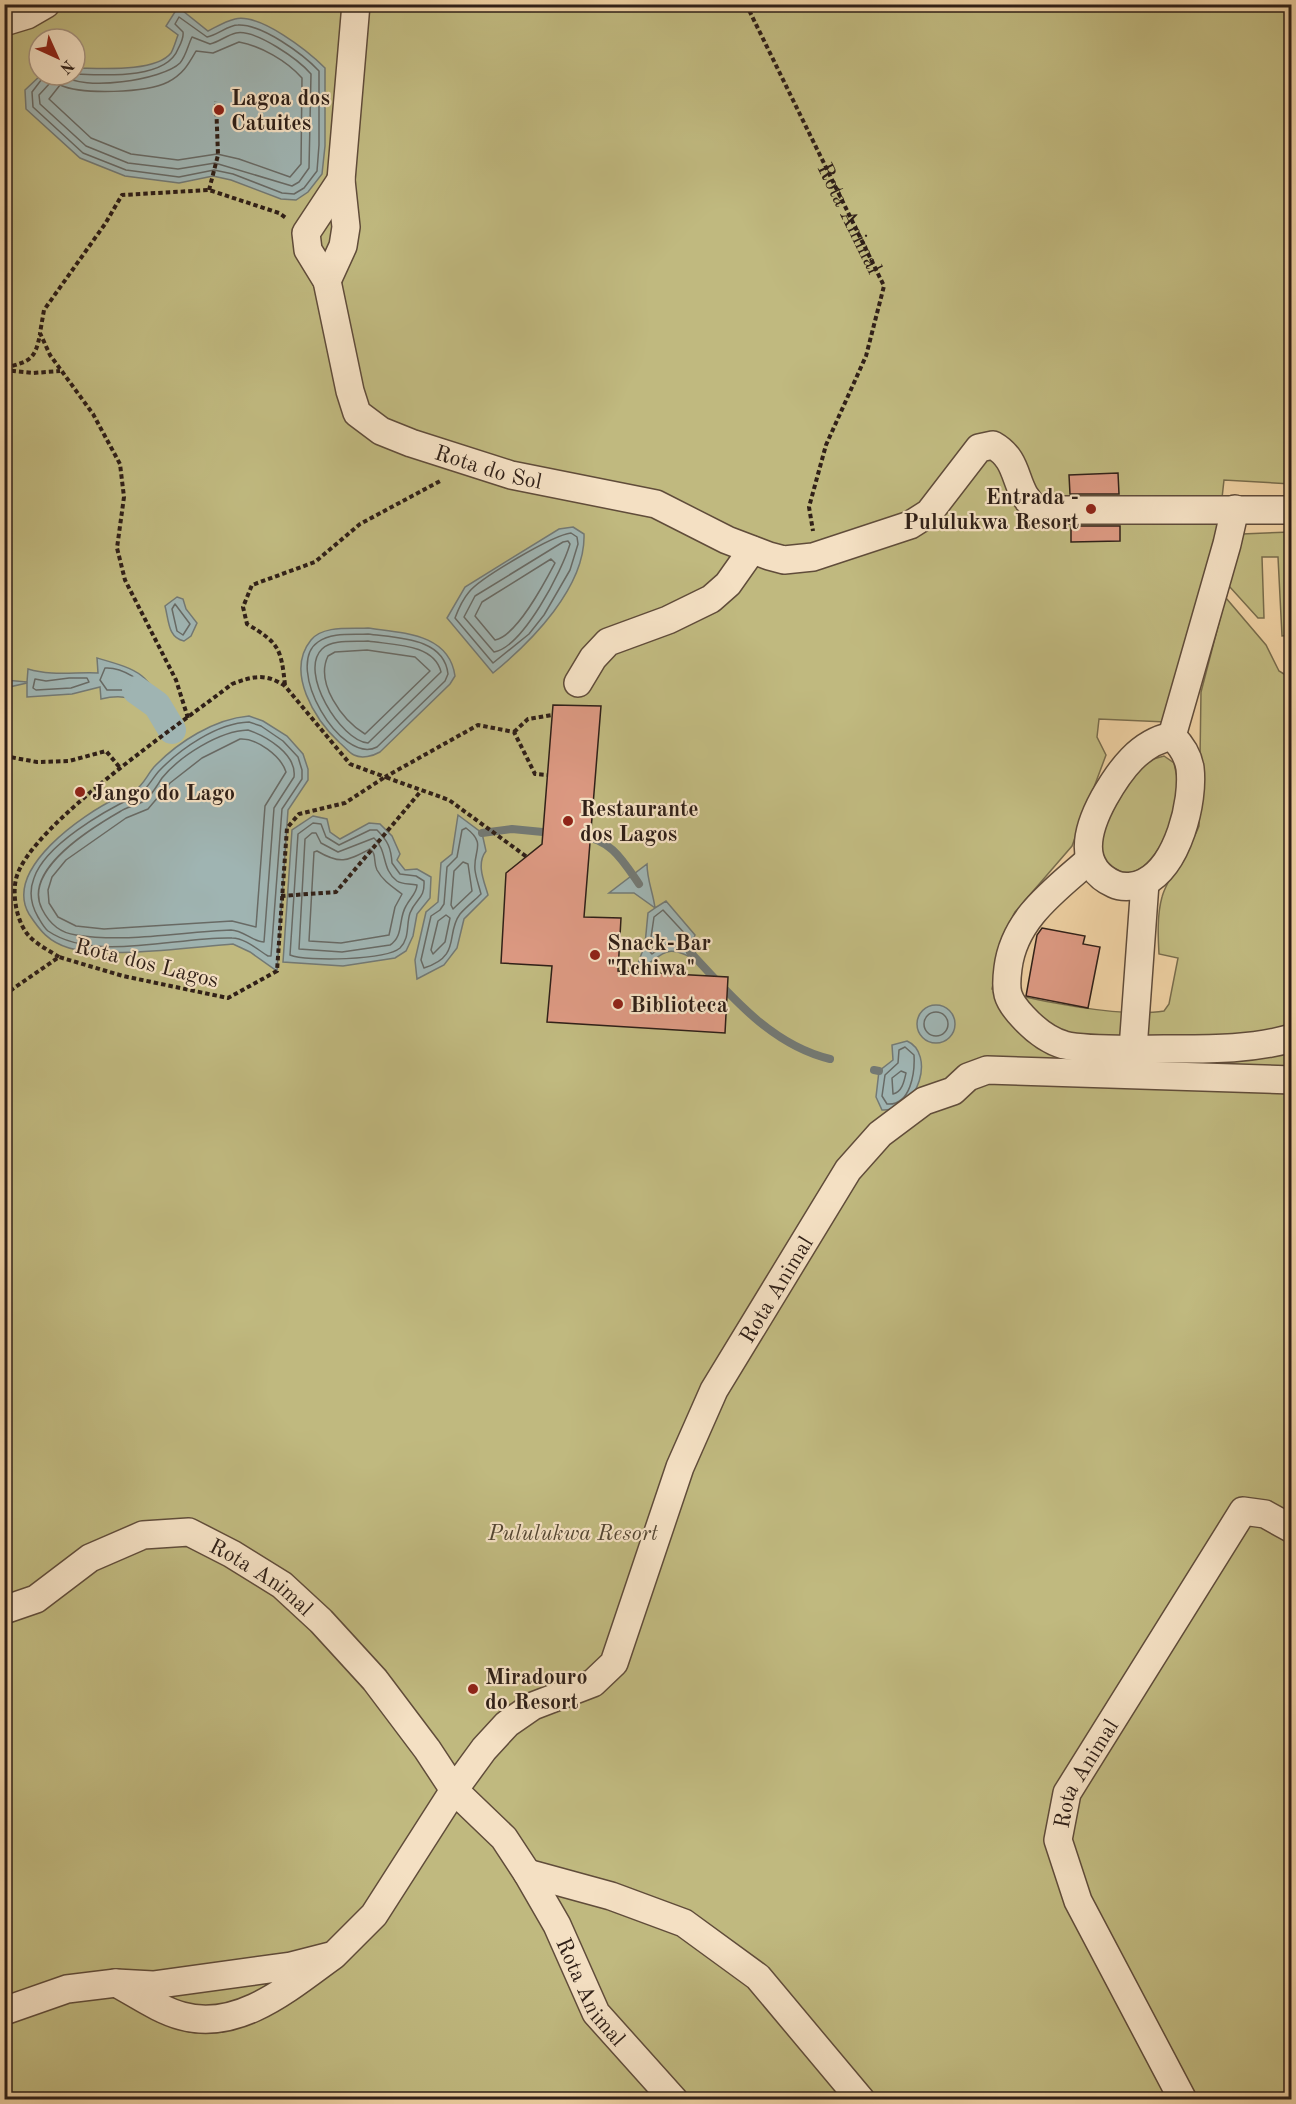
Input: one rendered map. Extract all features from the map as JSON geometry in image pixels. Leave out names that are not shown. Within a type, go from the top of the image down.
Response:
[{"type":"street","points":[[4,22],[27,15],[46,4]]},
{"type":"street","points":[[327,281],[345,237],[341,180],[356,4]]},
{"type":"street","points":[[306,233],[341,180]]},
{"type":"street","name":"Rota do Sol","points":[[306,233],[308,250],[327,281],[350,391],[357,413],[381,431],[511,475],[656,504],[727,540],[784,560],[802,559],[910,525],[929,513],[979,448],[993,445],[1007,453],[1026,502],[1038,510],[1234,509]]},
{"type":"street","points":[[1172,736],[1227,544],[1234,509],[1292,510]]},
{"type":"street","points":[[578,683],[593,658],[608,642],[668,620],[711,599],[728,584],[752,550]]},
{"type":"street","points":[[1172,736],[1182,746],[1190,766],[1190,799],[1182,830],[1166,862],[1145,883],[1121,888],[1100,878],[1088,861],[1089,841],[1097,811],[1114,780],[1136,753],[1156,740],[1172,736]]},
{"type":"street","points":[[1088,861],[1037,906],[1024,923],[1010,955],[1005,990],[1014,1007],[1037,1032],[1064,1045],[1133,1049],[1266,1045],[1292,1038]]},
{"type":"street","points":[[1133,1049],[1145,883]]},
{"type":"street","name":"Rota Animal","points":[[116,1983],[182,2016],[211,2019],[242,2014],[284,1991],[334,1955],[375,1915],[454,1790],[484,1749],[507,1724],[533,1706],[569,1695],[593,1683],[614,1663],[680,1467],[714,1390],[848,1170],[880,1134],[924,1101],[952,1091],[968,1077],[987,1070],[1292,1080]]},
{"type":"street","name":"Rota Animal","points":[[1183,2100],[1078,1901],[1058,1840],[1067,1793],[1243,1511],[1265,1514],[1292,1529]]},
{"type":"street","name":"Rota Animal","points":[[4,1610],[36,1599],[90,1558],[142,1535],[189,1532],[232,1554],[282,1585],[321,1621],[375,1680],[427,1749],[454,1790],[504,1838],[557,1925],[596,2013],[674,2100]]},
{"type":"street","points":[[526,1873],[611,1896],[684,1923],[758,1977],[861,2100]]},
{"type":"street","name":"Rota Animal","points":[[4,2011],[67,1989],[116,1983],[153,1985],[291,1966],[334,1955]]},
{"type":"path","name":"Rota Animal","points":[[746,4],[884,286],[866,356],[826,445],[809,507],[813,537]]},
{"type":"path","points":[[209,190],[218,155],[216,101]]},
{"type":"path","points":[[4,369],[28,361],[37,350],[44,310],[105,224],[122,195],[209,190],[279,213],[306,233]]},
{"type":"path","points":[[40,333],[61,370],[93,414],[120,464],[124,497],[117,548],[125,580],[176,680],[188,718]]},
{"type":"path","points":[[4,369],[33,373],[61,370]]},
{"type":"path","points":[[473,464],[360,524],[315,562],[252,585],[243,607],[247,624],[272,639],[283,659],[285,686],[350,764],[449,800],[527,857]]},
{"type":"path","name":"Rota dos Lagos","points":[[281,896],[277,971],[228,998],[123,976],[59,957],[29,936],[16,910],[15,880],[26,857],[53,827],[121,769],[232,684],[255,675],[273,678],[285,686]]},
{"type":"path","points":[[514,732],[528,719],[552,716]]},
{"type":"path","points":[[421,791],[336,892],[281,896],[287,828],[299,814],[345,803],[385,777],[478,725],[514,732]]},
{"type":"path","points":[[514,732],[535,774],[547,774]]},
{"type":"path","points":[[4,756],[37,762],[58,762],[106,751],[121,769]]},
{"type":"path","name":"Rota dos Lagos","points":[[4,995],[59,957]]},
{"type":"green space","name":"Pululukwa Resort","points":[[4,5],[1291,5],[1291,484],[1224,480],[1218,534],[1166,722],[1099,719],[1097,737],[1106,755],[1072,846],[1015,912],[1003,935],[992,989],[1054,1003],[1125,1012],[1164,1011],[1169,1004],[1178,958],[1159,954],[1159,911],[1165,889],[1199,826],[1201,692],[1242,534],[1291,532],[1291,635],[1282,636],[1278,557],[1262,557],[1264,618],[1258,618],[1229,586],[1226,598],[1266,645],[1279,671],[1292,679],[1292,2085],[1276,2099],[5,2099]]},
{"type":"green space","points":[[1164,756],[1174,763],[1178,782],[1173,816],[1165,836],[1156,853],[1144,866],[1131,872],[1116,869],[1101,855],[1104,826],[1132,777],[1150,760]]},
{"type":"water","name":"Lagoa dos Catuites","points":[[178,7],[208,31],[235,19],[257,22],[296,43],[325,68],[325,146],[322,174],[308,192],[296,200],[281,199],[231,180],[213,176],[179,183],[125,176],[80,158],[26,109],[25,90],[28,87],[87,87],[87,68],[140,67],[163,59],[171,53],[178,35],[166,26]]},
{"type":"water","points":[[573,527],[584,534],[582,554],[576,574],[566,593],[524,646],[493,673],[447,618],[465,587],[559,529]]},
{"type":"water","points":[[177,597],[183,599],[186,609],[197,623],[191,636],[184,641],[172,633],[165,606]]},
{"type":"water","points":[[368,628],[409,634],[434,643],[444,651],[451,662],[455,676],[450,684],[380,752],[360,757],[348,751],[321,722],[306,695],[301,666],[304,653],[316,635],[330,630]]},
{"type":"water","points":[[97,658],[133,670],[148,682],[164,717],[149,706],[127,697],[101,699],[100,687],[72,694],[27,697],[27,683],[5,688],[5,680],[27,682],[28,669],[54,673],[98,673]]},
{"type":"water","points":[[249,716],[263,721],[287,736],[303,754],[308,769],[308,780],[288,810],[277,971],[250,952],[233,944],[150,951],[105,952],[69,948],[56,943],[46,935],[29,914],[24,897],[27,879],[36,862],[51,845],[85,817],[137,789],[154,767],[197,733],[223,722]]},
{"type":"water","points":[[458,815],[482,833],[486,851],[481,867],[488,895],[464,919],[457,948],[444,965],[417,979],[415,960],[426,912],[438,902],[441,863],[452,854]]},
{"type":"water","points":[[313,816],[327,819],[330,832],[340,839],[369,823],[380,824],[392,836],[400,854],[397,860],[405,870],[417,869],[431,877],[430,898],[417,914],[413,936],[406,951],[395,958],[343,966],[283,962],[292,830]]},
{"type":"water","points":[[647,864],[655,908],[634,893],[609,893]]},
{"type":"water","points":[[666,901],[695,935],[692,944],[698,961],[687,955],[671,951],[635,972],[645,944],[648,913]]},
{"type":"water","points":[[936,1005],[949,1011],[955,1024],[949,1037],[936,1043],[923,1037],[917,1024],[923,1011]]},
{"type":"water","points":[[907,1041],[916,1047],[920,1057],[919,1081],[906,1102],[895,1108],[882,1110],[876,1097],[879,1071],[893,1060],[892,1045]]},
{"type":"building","points":[[1118,473],[1119,494],[1070,494],[1069,475]]},
{"type":"building","points":[[1071,526],[1120,526],[1120,541],[1071,542]]},
{"type":"building","points":[[553,705],[601,706],[584,917],[621,918],[618,971],[728,977],[725,1033],[547,1022],[552,966],[501,963],[506,873],[542,844]]},
{"type":"building","points":[[1042,928],[1085,936],[1083,944],[1100,947],[1088,1008],[1026,996],[1037,935]]},
{"type":"waterway","points":[[136,690],[157,705],[172,730]]},
{"type":"waterway","points":[[482,833],[512,829],[553,833]]},
{"type":"waterway","points":[[581,836],[608,846],[622,859],[639,884]]},
{"type":"waterway","points":[[690,952],[736,1001],[770,1030],[809,1052],[830,1059]]},
{"type":"waterway","points":[[874,1070],[879,1071]]},
{"type":"place","name":"Lagoa dos Catuites","points":[[219,110]]},
{"type":"place","name":"Entrada - Pululukwa Resort","points":[[1091,509]]},
{"type":"place","name":"Jango do Lago","points":[[80,792]]},
{"type":"place","name":"Restaurante dos Lagos","points":[[568,821]]},
{"type":"place","name":"Snack-Bar \"Tchiwa\"","points":[[595,955]]},
{"type":"place","name":"Biblioteca","points":[[618,1004]]},
{"type":"place","name":"Miradouro do Resort","points":[[473,1689]]}]
